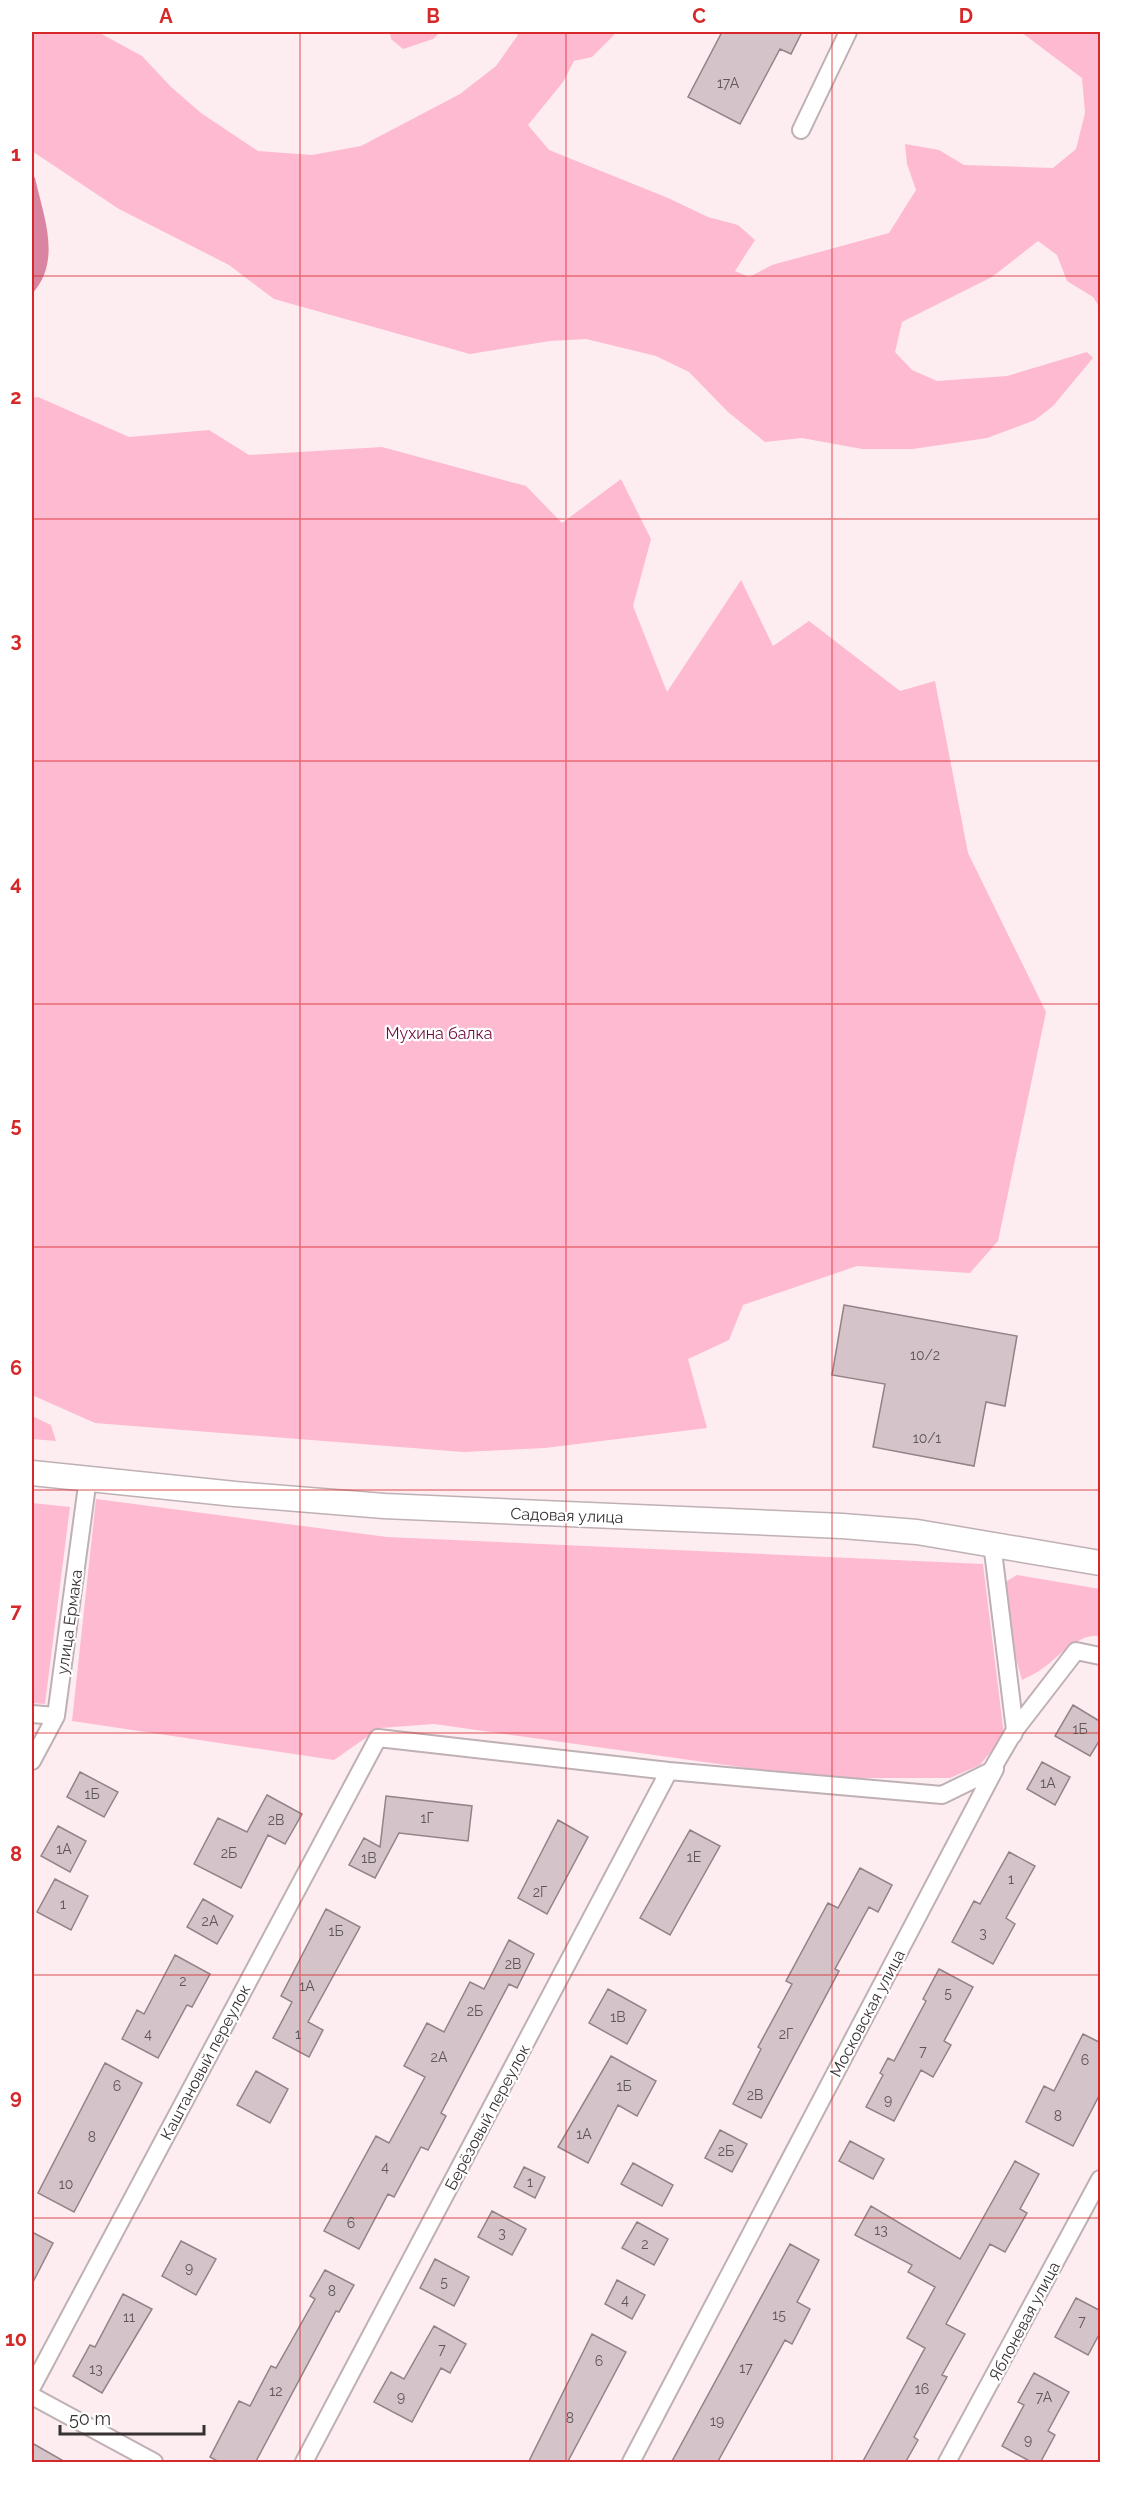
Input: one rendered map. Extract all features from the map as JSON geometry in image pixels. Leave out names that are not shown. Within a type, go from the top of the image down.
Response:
[{"type":"main road","name":"Садовая улица","points":[[32,1473],[235,1494],[384,1506],[842,1526],[917,1532],[1101,1563]]},
{"type":"street","points":[[801,130],[848,32]]},
{"type":"street","name":"улица Ермака","points":[[32,1761],[56,1716],[88,1478]]},
{"type":"street","points":[[992,1543],[1015,1730]]},
{"type":"street","points":[[669,1771],[942,1796],[991,1771],[1015,1730],[1076,1651],[1101,1656]]},
{"type":"street","points":[[32,1714],[56,1716]]},
{"type":"street","name":"Московская улица","points":[[631,2463],[1015,1730]]},
{"type":"street","name":"Каштановый переулок","points":[[32,2387],[378,1738],[669,1771]]},
{"type":"street","name":"Берёзовый переулок","points":[[304,2463],[669,1771]]},
{"type":"street","name":"Яблоневая улица","points":[[947,2463],[1101,2179]]},
{"type":"street","points":[[32,2396],[154,2463]]},
{"type":"green space","points":[[32,32],[98,32],[142,56],[171,87],[201,113],[258,151],[312,155],[361,146],[460,94],[496,66],[518,35],[515,32],[617,32],[592,57],[574,61],[563,82],[528,125],[549,150],[668,198],[708,217],[738,225],[755,240],[735,271],[749,277],[772,265],[889,233],[916,190],[907,164],[905,144],[939,150],[964,165],[1053,168],[1076,149],[1085,113],[1082,78],[1021,32],[1100,32],[1100,308],[1093,297],[1067,281],[1057,255],[1038,241],[992,277],[902,322],[895,352],[912,370],[937,381],[1007,376],[1087,352],[1093,358],[1053,406],[1035,420],[987,438],[913,449],[862,449],[802,438],[765,442],[728,412],[689,372],[656,356],[586,339],[550,341],[470,354],[274,299],[229,265],[119,209],[32,151]]},
{"type":"green space","points":[[390,32],[440,32],[433,39],[403,49],[391,39]]},
{"type":"green space","name":"Мухина балка","points":[[38,397],[129,437],[209,430],[249,455],[382,447],[526,486],[562,523],[621,479],[651,539],[633,606],[667,692],[741,580],[773,646],[809,621],[900,691],[935,681],[968,853],[1046,1012],[998,1241],[970,1273],[857,1266],[743,1305],[729,1340],[688,1359],[707,1428],[545,1448],[463,1452],[95,1423],[32,1395],[32,398]]},
{"type":"green space","points":[[32,1416],[51,1425],[56,1441],[32,1439]]},
{"type":"green space","points":[[96,1499],[387,1537],[983,1564],[1004,1735],[980,1765],[950,1778],[850,1778],[747,1768],[434,1724],[380,1728],[334,1760],[72,1721]]},
{"type":"green space","points":[[32,1503],[70,1507],[45,1704],[32,1703]]},
{"type":"green space","points":[[1017,1575],[1100,1589],[1100,1636],[1084,1638],[1041,1670],[1022,1680],[1009,1634],[1002,1584]]},
{"type":"shaded area","points":[[32,174],[35,178],[46,224],[49,253],[41,281],[32,294]]},
{"type":"building","points":[[722,32],[802,32],[791,54],[780,49],[740,124],[688,97]]},
{"type":"building","points":[[844,1305],[1017,1336],[1005,1406],[986,1402],[974,1466],[873,1447],[885,1384],[832,1375]]},
{"type":"building","points":[[1073,1705],[1101,1722],[1101,1738],[1090,1756],[1055,1736]]},
{"type":"building","points":[[1042,1762],[1070,1777],[1055,1805],[1027,1789]]},
{"type":"building","points":[[80,1772],[118,1792],[104,1817],[67,1797]]},
{"type":"building","points":[[267,1795],[302,1814],[285,1844],[268,1835],[241,1888],[194,1864],[218,1818],[247,1832]]},
{"type":"building","points":[[386,1796],[472,1806],[468,1841],[399,1833],[375,1878],[349,1865],[364,1838],[380,1847]]},
{"type":"building","points":[[558,1820],[588,1837],[547,1914],[518,1898]]},
{"type":"building","points":[[58,1826],[86,1841],[70,1872],[41,1856]]},
{"type":"building","points":[[690,1830],[720,1846],[670,1935],[640,1918]]},
{"type":"building","points":[[1009,1852],[1035,1866],[1006,1918],[1015,1924],[993,1964],[952,1942],[974,1901],[980,1904]]},
{"type":"building","points":[[860,1868],[892,1885],[878,1912],[869,1907],[835,1969],[839,1971],[761,2118],[733,2104],[761,2049],[758,2047],[792,1984],[786,1981],[828,1903],[838,1908]]},
{"type":"building","points":[[55,1879],[88,1896],[71,1930],[37,1912]]},
{"type":"building","points":[[203,1899],[233,1916],[217,1944],[187,1927]]},
{"type":"building","points":[[326,1909],[360,1927],[308,2022],[323,2030],[309,2057],[273,2038],[292,2002],[281,1996]]},
{"type":"building","points":[[509,1940],[534,1954],[517,1988],[509,1984],[441,2113],[446,2116],[428,2150],[421,2147],[394,2197],[388,2194],[359,2249],[324,2231],[376,2136],[389,2143],[425,2077],[404,2066],[427,2023],[444,2032],[470,1982],[484,1989]]},
{"type":"building","points":[[175,1955],[210,1974],[192,2007],[187,2005],[158,2058],[122,2039],[137,2010],[144,2014]]},
{"type":"building","points":[[939,1969],[973,1987],[944,2041],[951,2045],[933,2077],[921,2070],[894,2121],[866,2107],[883,2075],[880,2073],[888,2058],[894,2061],[926,2001],[923,1999]]},
{"type":"building","points":[[608,1989],[646,2010],[627,2044],[589,2023]]},
{"type":"building","points":[[1083,2034],[1101,2043],[1101,2092],[1073,2146],[1026,2122],[1044,2086],[1054,2091]]},
{"type":"building","points":[[611,2056],[656,2081],[637,2116],[618,2105],[588,2163],[558,2147]]},
{"type":"building","points":[[105,2063],[142,2083],[74,2212],[38,2193]]},
{"type":"building","points":[[256,2071],[288,2089],[270,2123],[237,2105]]},
{"type":"building","points":[[720,2130],[747,2144],[732,2172],[705,2158]]},
{"type":"building","points":[[850,2141],[884,2159],[873,2179],[839,2161]]},
{"type":"building","points":[[1015,2161],[1039,2174],[1020,2209],[1027,2213],[1005,2252],[990,2244],[946,2324],[965,2334],[942,2375],[947,2377],[914,2437],[918,2440],[905,2463],[862,2463],[925,2348],[907,2338],[935,2287],[908,2272],[912,2265],[855,2235],[871,2206],[960,2259]]},
{"type":"building","points":[[633,2163],[673,2185],[662,2206],[621,2184]]},
{"type":"building","points":[[524,2167],[545,2177],[535,2198],[514,2187]]},
{"type":"building","points":[[492,2211],[526,2229],[512,2255],[478,2237]]},
{"type":"building","points":[[637,2222],[668,2239],[654,2265],[622,2248]]},
{"type":"building","points":[[32,2232],[53,2243],[32,2284]]},
{"type":"building","points":[[181,2241],[216,2259],[196,2295],[162,2276]]},
{"type":"building","points":[[790,2244],[819,2260],[797,2302],[810,2309],[792,2344],[785,2340],[717,2463],[671,2463]]},
{"type":"building","points":[[435,2259],[469,2277],[454,2306],[420,2288]]},
{"type":"building","points":[[325,2270],[354,2285],[339,2312],[336,2311],[255,2463],[221,2463],[210,2457],[239,2401],[250,2406],[271,2366],[276,2368],[315,2299],[310,2296]]},
{"type":"building","points":[[617,2280],[645,2295],[632,2319],[605,2304]]},
{"type":"building","points":[[123,2294],[152,2309],[102,2393],[73,2376],[90,2345],[95,2347]]},
{"type":"building","points":[[1076,2298],[1101,2311],[1101,2331],[1088,2355],[1055,2337]]},
{"type":"building","points":[[434,2326],[466,2344],[450,2373],[441,2368],[412,2422],[374,2402],[391,2372],[404,2379]]},
{"type":"building","points":[[592,2334],[626,2352],[567,2463],[528,2463]]},
{"type":"building","points":[[1034,2373],[1069,2392],[1048,2431],[1055,2435],[1040,2463],[1033,2463],[1002,2446],[1024,2405],[1018,2402]]},
{"type":"building","points":[[32,2443],[67,2463],[32,2463]]}]
